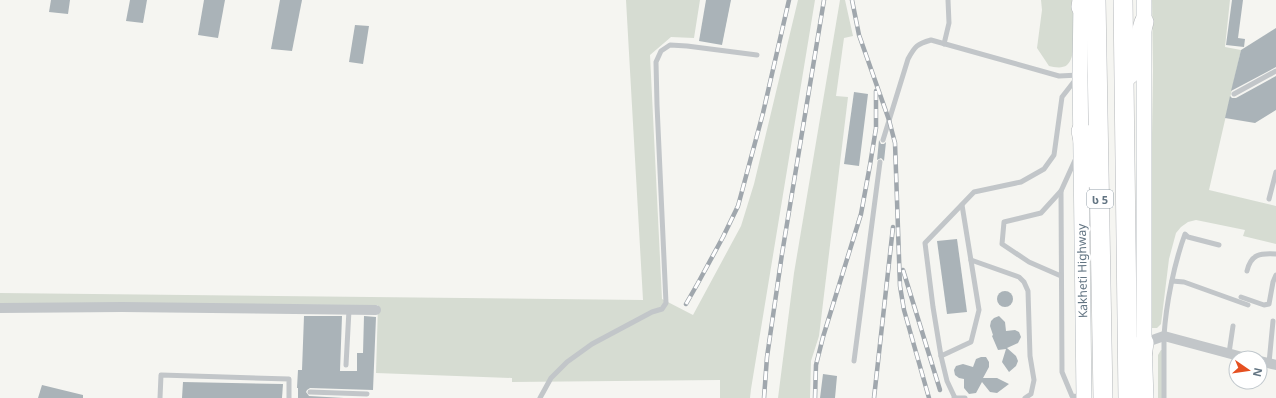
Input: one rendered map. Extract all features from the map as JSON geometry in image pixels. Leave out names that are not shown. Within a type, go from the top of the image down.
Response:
[{"type":"highway","name":"ს 5","points":[[1123,0],[1128,398]]},
{"type":"highway","name":"Kakheti Highway","points":[[1085,2],[1100,220],[1103,398]]},
{"type":"highway","points":[[1124,93],[1144,22]]},
{"type":"highway","points":[[1081,139],[1100,220]]},
{"type":"highway","points":[[1135,398],[1144,344]]},
{"type":"street","points":[[1144,0],[1144,344],[1146,398]]},
{"type":"street","name":"Kakheti Highway","points":[[1084,397],[1080,75],[1085,2]]},
{"type":"street","points":[[0,308],[122,307],[376,310]]},
{"type":"street","points":[[1144,344],[1164,336],[1228,353]]},
{"type":"lane","points":[[944,44],[949,23],[948,0]]},
{"type":"lane","points":[[883,140],[908,59],[914,47],[920,43],[931,40],[1059,76],[1080,75]]},
{"type":"lane","points":[[540,398],[551,378],[567,362],[592,344],[652,312],[662,309],[666,303],[656,62],[661,51],[670,45],[757,55]]},
{"type":"lane","points":[[1234,94],[1276,70]]},
{"type":"lane","points":[[965,398],[954,398],[947,381],[941,356],[933,307],[925,243],[974,192],[1021,182],[1044,169],[1054,155],[1062,97],[1080,75]]},
{"type":"lane","points":[[1081,139],[1061,191],[1062,372],[1072,396],[1084,397]]},
{"type":"lane","points":[[854,361],[880,162]]},
{"type":"lane","points":[[1269,199],[1276,172]]},
{"type":"lane","points":[[1061,191],[1041,212],[1004,222],[1002,244],[1030,262],[1061,276]]},
{"type":"lane","points":[[941,356],[971,342],[979,310],[962,205]]},
{"type":"lane","points":[[1164,398],[1164,336],[1166,319],[1172,281],[1185,234],[1188,237],[1219,245]]},
{"type":"lane","points":[[1247,271],[1249,264],[1257,255],[1276,254]]},
{"type":"lane","points":[[971,260],[1019,277],[1024,282],[1028,291],[1030,356],[1034,380],[1031,394],[1025,398]]},
{"type":"lane","points":[[1241,297],[1264,305],[1269,304],[1272,282],[1276,275]]},
{"type":"lane","points":[[1172,281],[1184,282],[1248,305]]},
{"type":"lane","points":[[346,365],[349,310]]},
{"type":"lane","points":[[1268,363],[1273,321]]},
{"type":"lane","points":[[1229,350],[1233,326]]},
{"type":"lane","points":[[160,398],[161,375],[290,378],[289,398]]},
{"type":"lane","points":[[310,392],[346,396],[367,394]]},
{"type":"shaded area","points":[[626,0],[700,0],[694,38],[671,37],[650,55],[662,299],[693,315],[741,226],[754,184],[798,0],[815,0],[750,398],[720,398],[720,380],[512,382],[512,378],[376,373],[378,305],[0,304],[0,293],[643,300]]},
{"type":"shaded area","points":[[840,0],[845,0],[853,36],[844,38],[836,96],[848,97],[819,336],[811,361],[810,398],[778,398],[794,273]]},
{"type":"shaded area","points":[[1041,0],[1074,0],[1075,24],[1073,53],[1067,65],[1063,67],[1049,66],[1037,48],[1042,10]]},
{"type":"shaded area","points":[[1152,0],[1230,0],[1225,47],[1241,50],[1209,190],[1276,206],[1276,244],[1243,236],[1245,230],[1196,220],[1188,222],[1181,227],[1176,233],[1169,259],[1161,324],[1157,328],[1152,328],[1149,324],[1153,71]]},
{"type":"shaded area","points":[[1161,350],[1164,398],[1158,398],[1158,355]]},
{"type":"building","points":[[51,0],[70,0],[68,14],[49,12]]},
{"type":"building","points":[[130,0],[147,0],[143,23],[126,21]]},
{"type":"building","points":[[204,0],[225,0],[218,38],[198,35]]},
{"type":"building","points":[[280,0],[302,0],[292,51],[271,49]]},
{"type":"building","points":[[706,0],[731,0],[722,45],[699,41]]},
{"type":"building","points":[[1232,0],[1243,0],[1238,38],[1245,39],[1244,47],[1226,45]]},
{"type":"building","points":[[355,25],[369,26],[363,64],[349,62]]},
{"type":"building","points":[[1276,28],[1276,67],[1231,91],[1241,50]]},
{"type":"building","points":[[1276,76],[1276,110],[1255,123],[1225,118],[1230,96],[1232,98],[1236,98]]},
{"type":"building","points":[[854,92],[868,94],[859,166],[844,164]]},
{"type":"building","points":[[879,140],[881,144],[886,142],[884,161],[881,158],[877,160]]},
{"type":"building","points":[[957,239],[967,312],[947,314],[937,241]]},
{"type":"building","points":[[1005,291],[1012,296],[1013,299],[1008,306],[1005,307],[998,302],[997,299],[1002,292]]},
{"type":"building","points":[[304,316],[342,316],[340,371],[357,371],[357,353],[363,353],[364,316],[376,317],[373,390],[310,388],[306,392],[309,396],[344,398],[298,398],[298,370],[302,370]]},
{"type":"building","points":[[999,316],[1005,322],[1006,331],[1015,330],[1019,332],[1021,337],[1018,343],[1007,348],[1016,356],[1018,361],[1016,366],[1009,372],[1002,362],[1006,349],[998,350],[992,336],[990,326],[991,321]]},
{"type":"building","points":[[986,357],[989,362],[989,367],[983,378],[997,378],[1009,384],[997,393],[990,392],[982,382],[976,393],[969,394],[964,388],[964,379],[955,375],[954,370],[956,366],[963,364],[973,367],[976,359]]},
{"type":"building","points":[[823,374],[837,376],[835,398],[820,398]]},
{"type":"building","points":[[183,382],[283,384],[282,398],[182,398]]},
{"type":"building","points":[[42,385],[83,395],[83,398],[38,398]]},
{"type":"railway","points":[[686,304],[723,237],[738,206],[763,113],[789,0]]},
{"type":"railway","points":[[764,398],[767,357],[782,254],[824,0]]},
{"type":"railway","points":[[852,0],[859,35],[889,120],[895,143],[900,286],[904,310],[929,398]]},
{"type":"railway","points":[[815,398],[816,365],[823,337],[861,214],[876,128],[876,91]]},
{"type":"railway","points":[[874,398],[893,227]]},
{"type":"railway","points":[[903,270],[940,390]]}]
